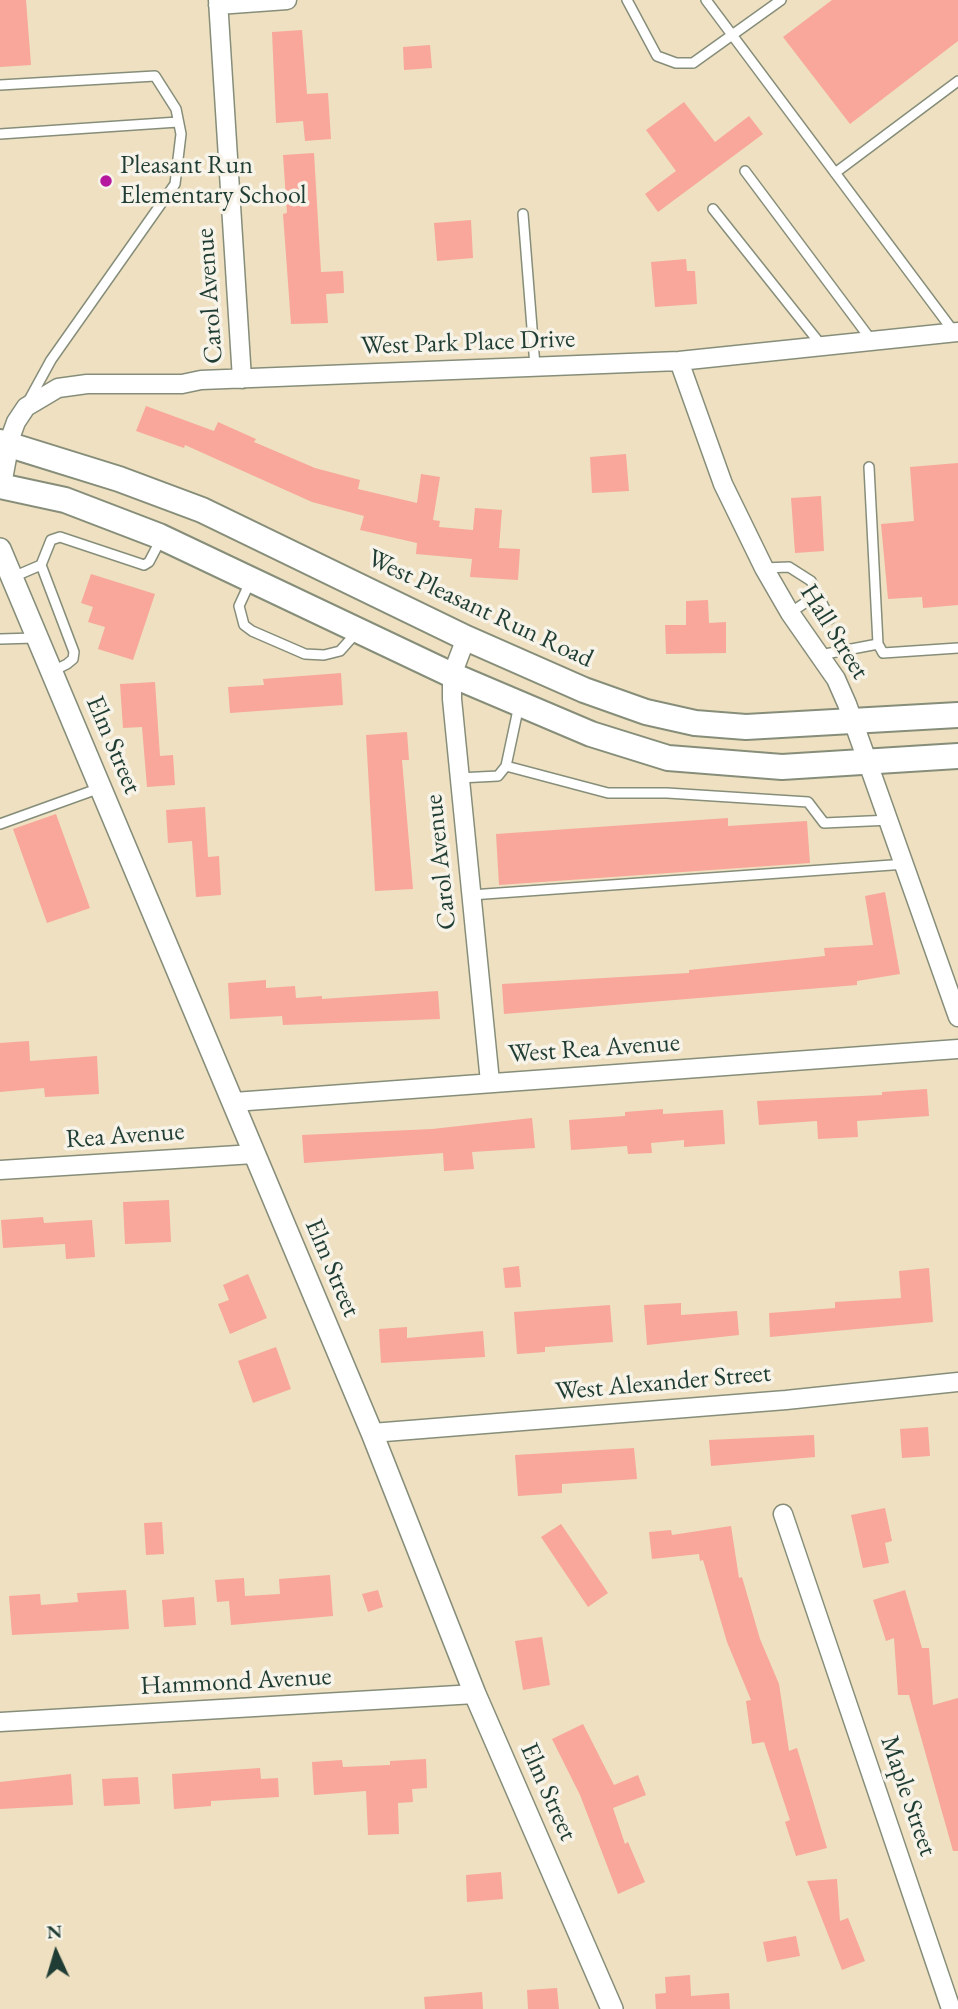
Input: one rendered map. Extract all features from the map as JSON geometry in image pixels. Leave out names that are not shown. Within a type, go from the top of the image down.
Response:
[{"type":"main road","name":"West Pleasant Run Road","points":[[4,443],[119,479],[202,510],[467,638],[584,691],[646,712],[695,723],[746,727],[958,715]]},
{"type":"main road","points":[[0,486],[65,500],[162,537],[452,675],[591,734],[668,758],[782,767],[958,756]]},
{"type":"street","points":[[218,3],[287,0]]},
{"type":"street","name":"Carol Avenue","points":[[218,3],[242,379]]},
{"type":"street","name":"West Park Place Drive","points":[[26,407],[58,388],[87,384],[182,384],[242,379],[679,360],[956,332]]},
{"type":"street","name":"Hall Street","points":[[679,360],[723,484],[764,568],[790,613],[836,679],[855,722],[958,1017]]},
{"type":"street","points":[[0,486],[4,443],[26,407]]},
{"type":"street","name":"Elm Street","points":[[0,549],[372,1433],[475,1694],[612,2009]]},
{"type":"street","name":"Carol Avenue","points":[[467,638],[452,675],[459,778],[490,1082]]},
{"type":"street","name":"West Rea Avenue","points":[[234,1102],[958,1049]]},
{"type":"street","name":"Rea Avenue","points":[[0,1170],[254,1154]]},
{"type":"street","name":"West Alexander Street","points":[[372,1433],[786,1400],[958,1382]]},
{"type":"street","name":"Maple Street","points":[[783,1514],[951,2009]]},
{"type":"street","name":"Hammond Avenue","points":[[0,1722],[475,1694]]},
{"type":"lane","points":[[627,0],[657,56],[677,63],[693,63],[781,0]]},
{"type":"lane","points":[[706,0],[956,332]]},
{"type":"lane","points":[[0,85],[155,76],[176,109],[181,134],[175,184],[51,360],[26,407]]},
{"type":"lane","points":[[835,173],[958,81]]},
{"type":"lane","points":[[0,134],[178,122]]},
{"type":"lane","points":[[745,171],[872,341]]},
{"type":"lane","points":[[713,209],[822,346]]},
{"type":"lane","points":[[523,214],[535,366]]},
{"type":"lane","points":[[869,467],[878,644],[883,653],[958,648]]},
{"type":"lane","points":[[51,672],[67,664],[74,652],[41,565],[51,540],[60,537],[144,565],[149,562],[162,537]]},
{"type":"lane","points":[[12,578],[41,565]]},
{"type":"lane","points":[[764,568],[789,567],[811,581],[830,619]]},
{"type":"lane","points":[[251,580],[239,606],[244,625],[252,631],[305,654],[324,655],[340,651],[358,630]]},
{"type":"lane","points":[[790,613],[818,594]]},
{"type":"lane","points":[[0,639],[37,638]]},
{"type":"lane","points":[[820,655],[878,644]]},
{"type":"lane","points":[[459,778],[498,776],[506,766],[519,704]]},
{"type":"lane","points":[[506,766],[608,793],[667,793],[808,802],[824,823],[891,820]]},
{"type":"lane","points":[[0,824],[100,788]]},
{"type":"lane","points":[[471,895],[906,864]]},
{"type":"building","points":[[0,0],[26,0],[31,65],[0,67]]},
{"type":"building","points":[[832,0],[958,0],[958,41],[850,124],[783,37]]},
{"type":"building","points":[[302,30],[307,94],[328,93],[331,139],[305,141],[303,121],[276,123],[272,32]]},
{"type":"building","points":[[430,45],[432,68],[404,70],[403,47]]},
{"type":"building","points":[[684,102],[715,142],[749,116],[763,134],[658,212],[645,194],[676,171],[646,130]]},
{"type":"building","points":[[314,153],[321,272],[343,271],[344,293],[326,294],[328,323],[291,324],[283,214],[287,213],[283,155]]},
{"type":"building","points":[[471,220],[473,258],[437,261],[434,223]]},
{"type":"building","points":[[686,259],[687,271],[695,271],[697,304],[655,307],[651,262]]},
{"type":"building","points":[[146,406],[214,431],[218,422],[256,439],[254,442],[315,468],[360,480],[358,489],[417,503],[421,474],[440,477],[433,520],[440,521],[439,527],[473,530],[475,508],[502,510],[499,548],[520,549],[518,580],[470,577],[472,559],[416,554],[417,543],[360,530],[364,516],[312,502],[185,445],[184,448],[136,431]]},
{"type":"building","points":[[626,454],[629,491],[592,493],[590,457]]},
{"type":"building","points":[[958,463],[958,605],[923,608],[922,597],[888,599],[881,524],[914,521],[910,467]]},
{"type":"building","points":[[821,496],[824,551],[795,553],[791,498]]},
{"type":"building","points":[[91,574],[155,594],[133,660],[98,649],[105,627],[88,622],[93,607],[81,603]]},
{"type":"building","points":[[708,600],[709,623],[726,622],[726,653],[666,654],[665,625],[686,625],[686,601]]},
{"type":"building","points":[[341,673],[343,705],[230,713],[228,687],[264,685],[263,679]]},
{"type":"building","points":[[155,682],[160,756],[173,755],[175,785],[147,787],[142,727],[123,728],[120,684]]},
{"type":"building","points":[[407,732],[409,760],[402,760],[413,889],[375,891],[366,735]]},
{"type":"building","points":[[205,807],[208,857],[219,856],[221,895],[196,897],[192,841],[168,843],[166,810]]},
{"type":"building","points":[[56,814],[90,908],[47,923],[13,829]]},
{"type":"building","points":[[728,818],[728,826],[807,821],[810,863],[499,885],[496,834]]},
{"type":"building","points":[[885,892],[900,974],[857,981],[857,985],[504,1014],[502,984],[689,973],[689,970],[825,956],[824,948],[873,945],[865,896]]},
{"type":"building","points":[[266,980],[266,988],[295,986],[296,998],[322,996],[322,999],[438,991],[440,1019],[283,1025],[282,1016],[230,1019],[228,983]]},
{"type":"building","points":[[29,1041],[30,1061],[97,1056],[99,1094],[45,1097],[44,1088],[0,1092],[0,1043]]},
{"type":"building","points":[[927,1089],[929,1116],[857,1121],[858,1137],[818,1139],[817,1121],[759,1125],[757,1101],[882,1095],[882,1092]]},
{"type":"building","points":[[663,1109],[663,1114],[723,1110],[725,1144],[684,1147],[684,1140],[651,1143],[652,1153],[628,1154],[627,1146],[571,1150],[569,1120],[625,1116],[625,1112]]},
{"type":"building","points":[[532,1118],[535,1148],[472,1152],[474,1169],[444,1171],[443,1153],[304,1163],[302,1135],[432,1129]]},
{"type":"building","points":[[169,1200],[171,1242],[125,1244],[123,1202]]},
{"type":"building","points":[[43,1217],[44,1223],[92,1220],[95,1257],[66,1259],[65,1244],[3,1248],[1,1220]]},
{"type":"building","points":[[519,1266],[521,1287],[505,1288],[503,1268]]},
{"type":"building","points":[[929,1268],[933,1322],[770,1337],[769,1313],[835,1308],[835,1302],[901,1298],[899,1271]]},
{"type":"building","points":[[248,1274],[267,1318],[230,1334],[218,1304],[229,1300],[223,1285]]},
{"type":"building","points":[[681,1303],[681,1315],[737,1311],[739,1335],[647,1345],[644,1305]]},
{"type":"building","points":[[610,1305],[613,1342],[545,1347],[545,1352],[517,1354],[514,1312]]},
{"type":"building","points":[[407,1327],[407,1338],[483,1331],[485,1357],[381,1363],[379,1329]]},
{"type":"building","points":[[276,1347],[291,1389],[253,1403],[238,1361]]},
{"type":"building","points":[[928,1427],[930,1456],[902,1458],[900,1429]]},
{"type":"building","points":[[814,1435],[815,1457],[711,1466],[709,1440]]},
{"type":"building","points":[[634,1448],[637,1479],[562,1484],[562,1493],[518,1496],[515,1455]]},
{"type":"building","points":[[885,1508],[892,1541],[885,1543],[889,1563],[863,1568],[851,1515]]},
{"type":"building","points":[[162,1522],[164,1554],[146,1555],[144,1523]]},
{"type":"building","points":[[561,1524],[608,1593],[588,1607],[541,1537]]},
{"type":"building","points":[[731,1526],[739,1578],[742,1577],[760,1639],[779,1684],[789,1751],[797,1748],[827,1848],[796,1856],[785,1822],[790,1820],[764,1742],[752,1744],[746,1701],[751,1700],[727,1642],[703,1560],[700,1561],[699,1554],[652,1559],[649,1532],[671,1530],[672,1535]]},
{"type":"building","points":[[330,1575],[333,1616],[231,1625],[229,1601],[217,1602],[215,1580],[244,1578],[245,1596],[280,1594],[279,1579]]},
{"type":"building","points":[[126,1590],[129,1629],[12,1635],[9,1596],[40,1594],[41,1605],[78,1602],[77,1593]]},
{"type":"building","points":[[378,1590],[383,1607],[368,1612],[362,1594]]},
{"type":"building","points":[[905,1590],[922,1648],[929,1648],[933,1705],[958,1698],[958,1851],[953,1851],[909,1695],[898,1695],[894,1638],[886,1641],[873,1600]]},
{"type":"building","points":[[194,1597],[196,1625],[164,1627],[162,1600]]},
{"type":"building","points":[[542,1637],[550,1685],[523,1690],[515,1641]]},
{"type":"building","points":[[583,1724],[614,1785],[638,1775],[646,1795],[613,1808],[625,1844],[628,1842],[645,1882],[618,1894],[580,1795],[552,1739]]},
{"type":"building","points":[[426,1759],[427,1788],[412,1789],[413,1802],[398,1803],[399,1834],[368,1835],[366,1791],[314,1795],[312,1762],[342,1760],[343,1767],[390,1765],[390,1761]]},
{"type":"building","points":[[260,1768],[261,1779],[278,1778],[279,1797],[211,1801],[211,1806],[174,1809],[172,1774]]},
{"type":"building","points":[[71,1774],[73,1805],[0,1809],[0,1782]]},
{"type":"building","points":[[138,1777],[140,1804],[104,1806],[102,1779]]},
{"type":"building","points":[[501,1872],[503,1899],[467,1902],[466,1875]]},
{"type":"building","points":[[837,1879],[840,1921],[848,1918],[865,1961],[842,1970],[807,1881]]},
{"type":"building","points":[[796,1936],[800,1956],[767,1962],[763,1942]]},
{"type":"building","points":[[690,1975],[691,1996],[729,1993],[730,2009],[656,2009],[655,1994],[666,1993],[665,1977]]},
{"type":"building","points":[[557,1988],[559,2009],[528,2009],[527,1990]]},
{"type":"building","points":[[482,1992],[483,2009],[425,2009],[424,1997]]},
{"type":"place","name":"Pleasant Run Elementary School","points":[[106,181]]}]
